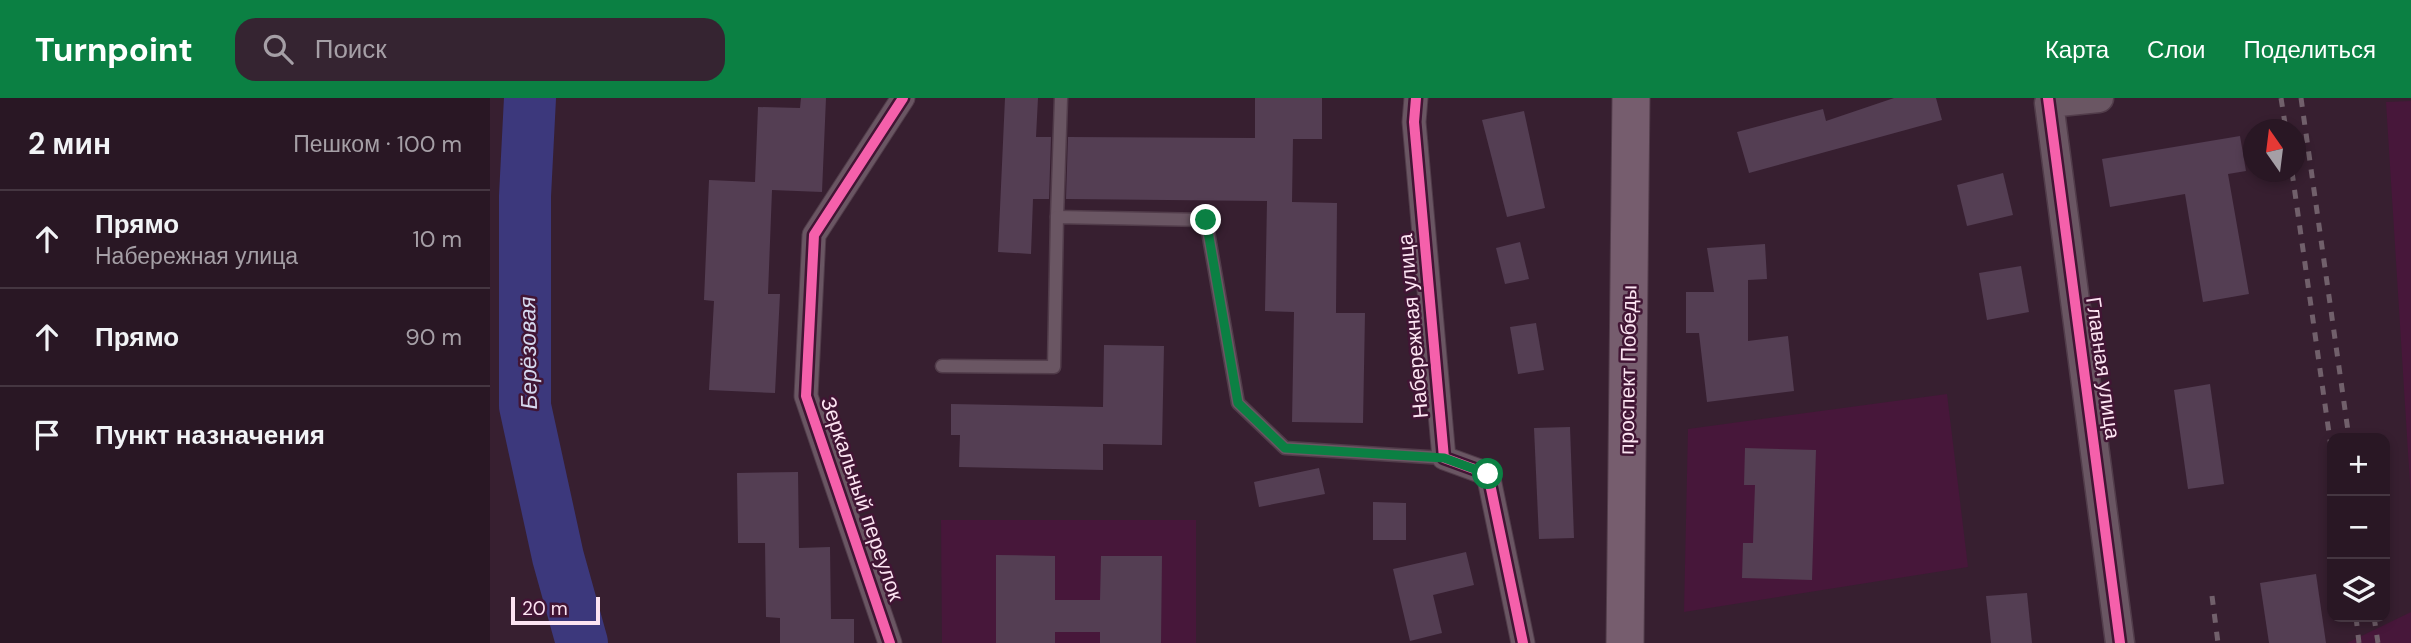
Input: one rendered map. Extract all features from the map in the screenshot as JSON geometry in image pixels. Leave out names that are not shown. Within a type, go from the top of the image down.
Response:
[{"type":"main road","name":"проспект Победы","points":[[1625,643],[1631,98]]},
{"type":"street","name":"Зеркальный переулок","points":[[890,643],[806,396],[814,235],[903,98]]},
{"type":"street","name":"Набережная улица","points":[[1416,98],[1414,122],[1444,458]]},
{"type":"street","points":[[2048,101],[2099,98]]},
{"type":"street","name":"Главная улица","points":[[2048,101],[2120,643]]},
{"type":"street","points":[[1444,458],[1488,474],[1523,643]]},
{"type":"lane","points":[[942,366],[1054,367],[1061,98]]},
{"type":"lane","points":[[1057,217],[1206,220],[1238,403],[1285,448],[1444,458]]},
{"type":"shaded area","points":[[2411,101],[2411,500],[2386,102]]},
{"type":"shaded area","points":[[1947,394],[1968,567],[1684,612],[1688,429]]},
{"type":"shaded area","points":[[941,520],[1196,520],[1196,643],[942,643]]},
{"type":"shaded area","points":[[2411,612],[2411,643],[2347,643]]},
{"type":"building","points":[[801,98],[826,98],[822,192],[772,190],[768,294],[780,294],[775,393],[709,390],[714,301],[704,300],[709,180],[755,182],[758,107],[800,108]]},
{"type":"building","points":[[1005,98],[1038,98],[1036,137],[1051,137],[1049,199],[1033,199],[1031,254],[998,252]]},
{"type":"building","points":[[1255,98],[1322,98],[1322,139],[1293,139],[1292,202],[1337,203],[1336,313],[1365,313],[1363,423],[1292,422],[1294,312],[1265,311],[1267,201],[1066,199],[1068,137],[1255,138]]},
{"type":"building","points":[[1894,98],[1936,98],[1942,120],[1749,173],[1737,132],[1823,109],[1826,121]]},
{"type":"building","points":[[1524,111],[1545,208],[1507,217],[1482,120]]},
{"type":"building","points":[[2240,136],[2243,172],[2228,174],[2249,294],[2203,302],[2185,194],[2110,207],[2102,159]]},
{"type":"building","points":[[2003,173],[2013,215],[1967,226],[1957,185]]},
{"type":"building","points":[[1520,242],[1529,279],[1505,284],[1496,248]]},
{"type":"building","points":[[1765,244],[1767,279],[1748,280],[1748,341],[1788,336],[1794,391],[1707,402],[1699,333],[1686,333],[1686,292],[1714,292],[1707,248]]},
{"type":"building","points":[[2021,266],[2029,312],[1987,320],[1979,273]]},
{"type":"building","points":[[1536,323],[1544,370],[1518,374],[1510,327]]},
{"type":"building","points":[[1104,345],[1164,346],[1162,445],[1103,444],[1103,470],[959,467],[960,435],[951,435],[951,404],[1103,407]]},
{"type":"building","points":[[2210,384],[2224,484],[2188,489],[2174,390]]},
{"type":"building","points":[[1570,427],[1574,538],[1539,539],[1534,428]]},
{"type":"building","points":[[1745,448],[1816,450],[1812,580],[1742,578],[1743,543],[1753,543],[1755,485],[1744,485]]},
{"type":"building","points":[[1319,468],[1325,494],[1259,507],[1254,482]]},
{"type":"building","points":[[798,472],[799,548],[830,547],[831,619],[854,619],[854,643],[780,643],[780,618],[766,617],[765,543],[738,543],[737,473]]},
{"type":"building","points":[[1373,502],[1406,503],[1406,540],[1373,540]]},
{"type":"building","points":[[1466,552],[1474,585],[1433,595],[1442,633],[1410,641],[1393,569]]},
{"type":"building","points":[[996,555],[1055,556],[1055,600],[1100,600],[1101,556],[1162,556],[1161,643],[1100,643],[1100,632],[1055,632],[1055,643],[996,643]]},
{"type":"building","points":[[2316,574],[2326,643],[2269,643],[2260,583]]},
{"type":"building","points":[[2027,593],[2032,643],[1991,643],[1986,596]]},
{"type":"waterway","name":"Берёзовая","points":[[530,98],[525,196],[525,406],[558,557],[582,643]]},
{"type":"railway","points":[[2281,98],[2284,119]]},
{"type":"railway","points":[[2301,98],[2348,433]]},
{"type":"railway","points":[[2293,182],[2329,433]]},
{"type":"railway","points":[[2212,596],[2218,643]]},
{"type":"railway","points":[[2357,622],[2359,643]]},
{"type":"railway","points":[[2375,622],[2378,643]]},
{"type":"cycle path","points":[[890,643],[806,396],[814,235],[903,98]]},
{"type":"cycle path","points":[[1416,98],[1414,122],[1444,458],[1488,474],[1523,643]]},
{"type":"cycle path","points":[[2048,98],[2120,643]]},
{"type":"route","points":[[1206,220],[1238,403],[1285,448],[1444,458],[1488,474]]}]
